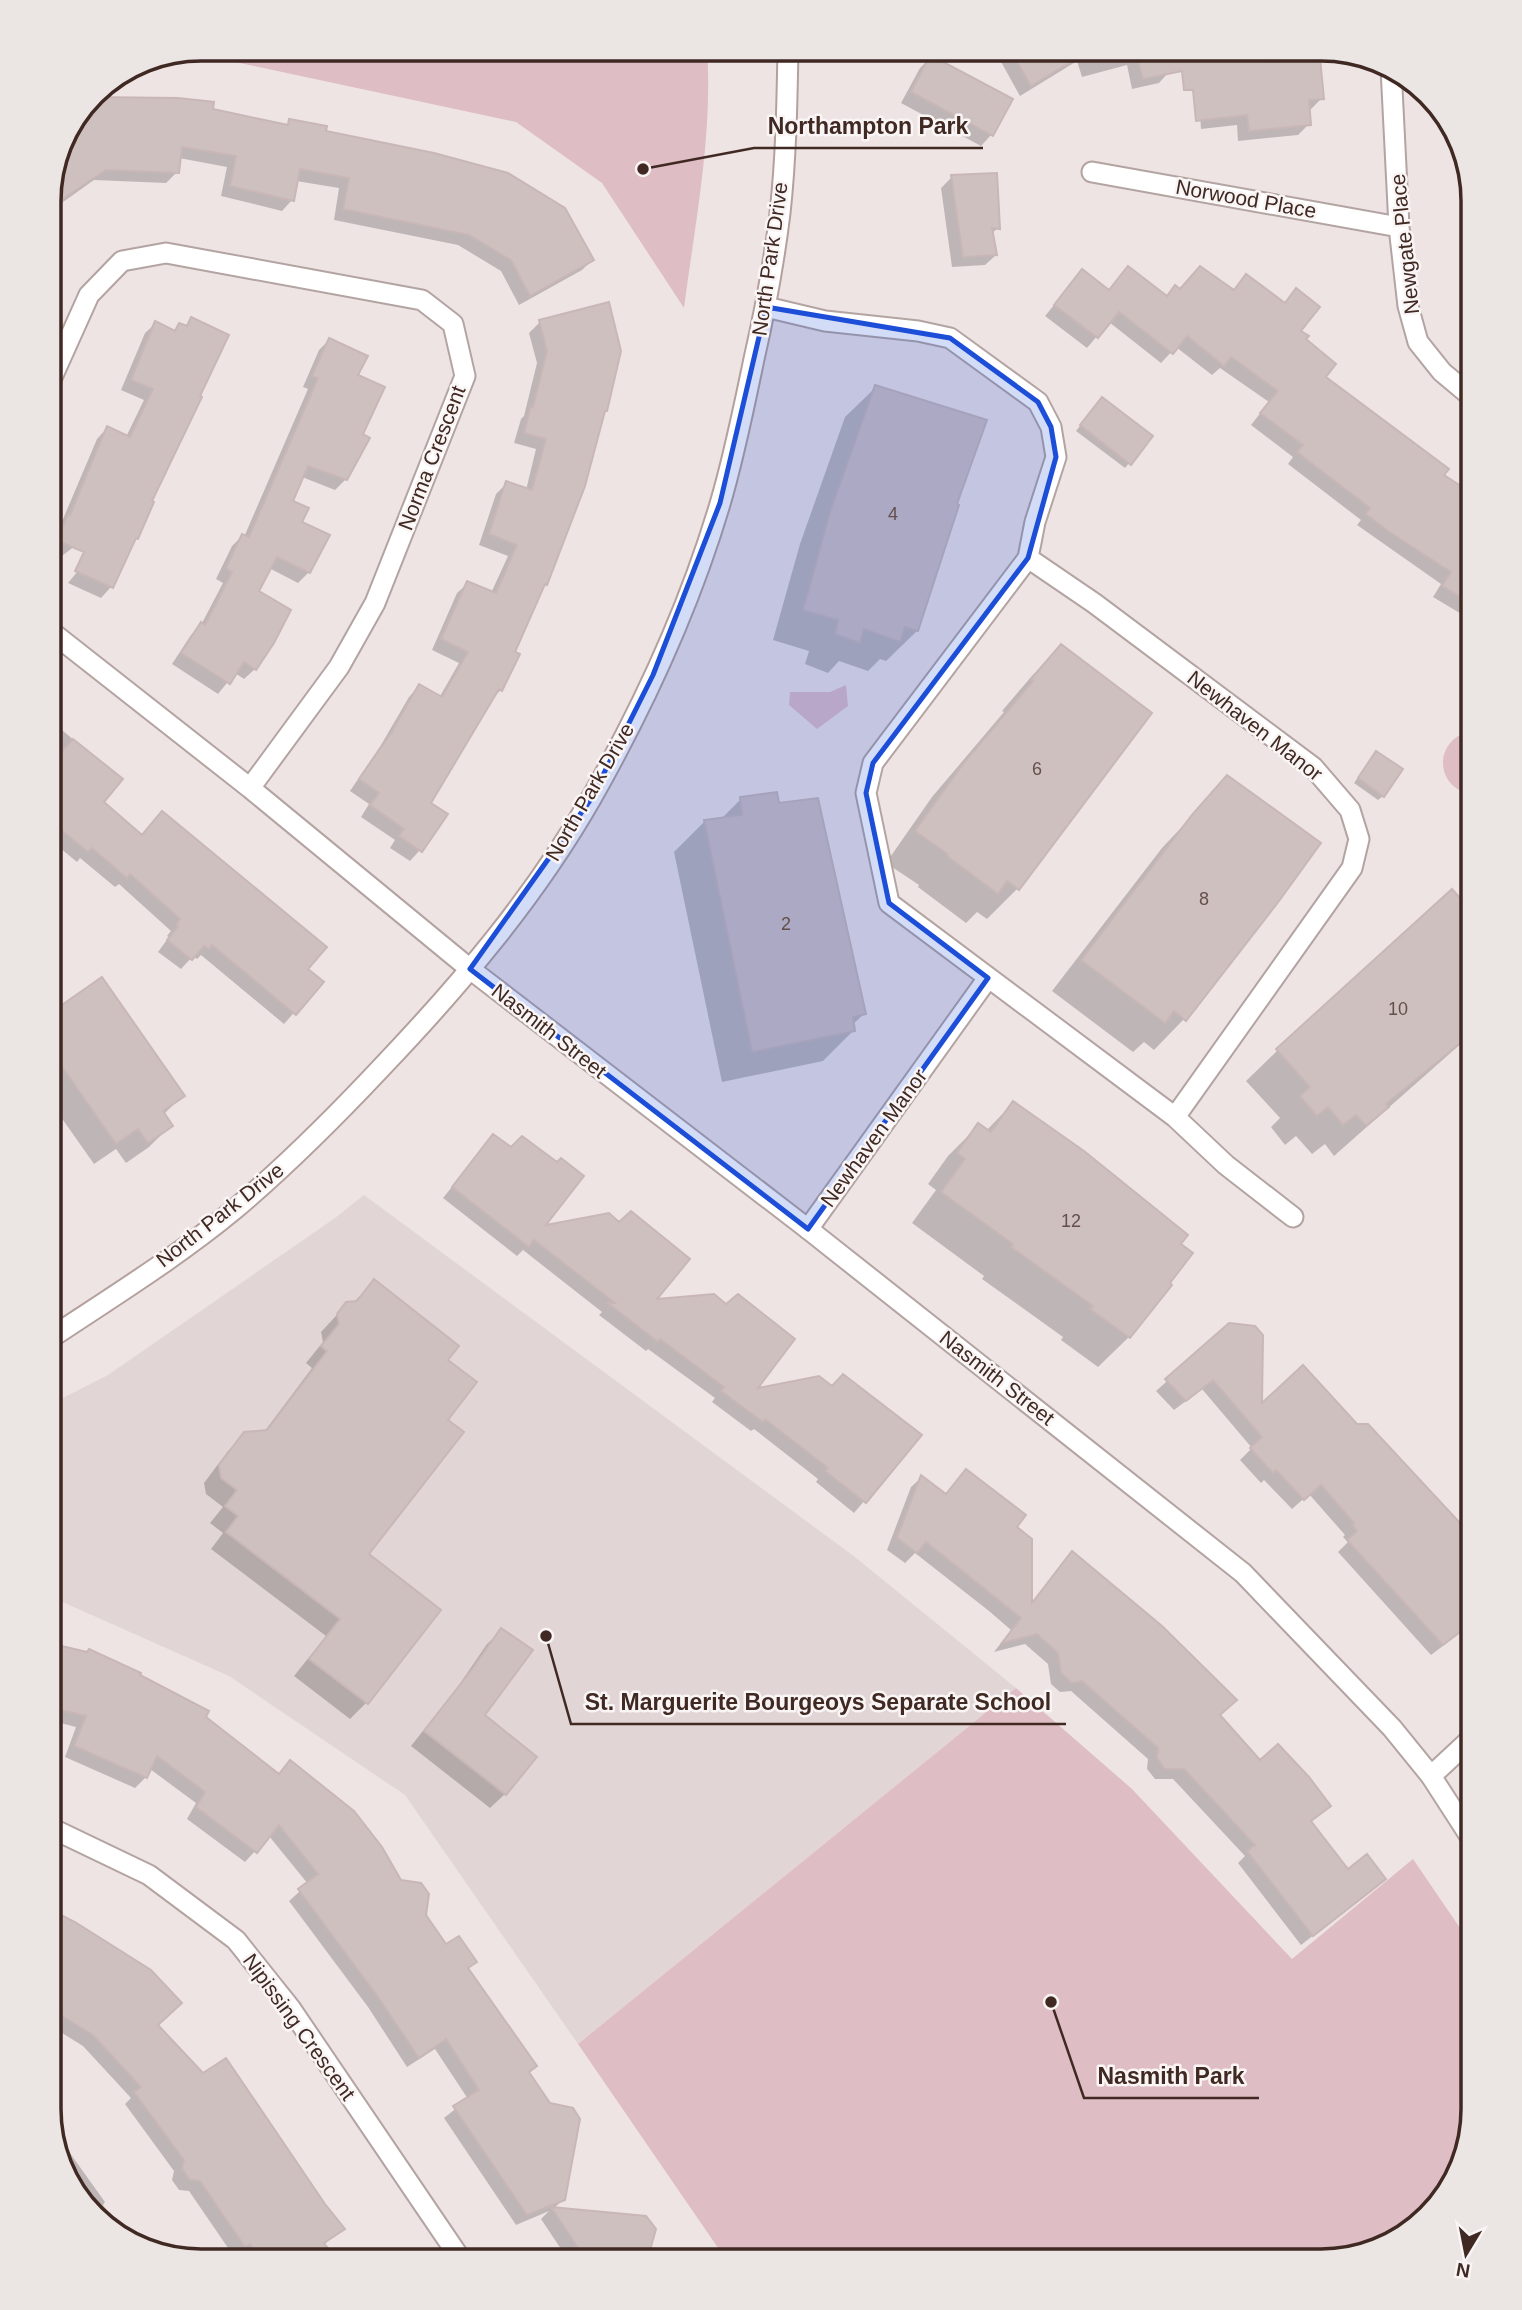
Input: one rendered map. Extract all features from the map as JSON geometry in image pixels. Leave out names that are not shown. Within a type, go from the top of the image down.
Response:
[{"type":"street","name":"North Park Drive","points":[[61,1331],[190,1244],[272,1177],[352,1099],[435,1011],[508,923],[591,799],[653,675],[688,597],[720,503],[765,307],[780,212],[788,62]]},
{"type":"street","name":"Newgate Place","points":[[1392,80],[1399,227],[1408,306],[1418,342],[1441,372],[1461,388]]},
{"type":"street","name":"Norwood Place","points":[[1092,172],[1399,227]]},
{"type":"street","name":"Norma Crescent","points":[[62,355],[89,295],[122,261],[166,253],[422,300],[453,324],[465,376],[375,603],[339,667],[250,788]]},
{"type":"street","points":[[765,307],[825,321],[918,331],[950,338],[1038,402],[1051,428],[1056,457],[1035,522],[1028,558],[873,763],[866,793],[889,903],[1175,1117],[1226,1165],[1293,1217]]},
{"type":"street","name":"Newhaven Manor","points":[[1028,558],[1094,603],[1313,767],[1350,810],[1359,839],[1352,868],[1175,1117]]},
{"type":"street","points":[[62,640],[250,788],[471,969]]},
{"type":"street","name":"Nasmith Street","points":[[471,969],[808,1229],[1243,1573],[1392,1728],[1430,1776],[1461,1822]]},
{"type":"street","name":"Newhaven Manor","points":[[808,1229],[988,978]]},
{"type":"street","points":[[1430,1776],[1461,1748]]},
{"type":"street","name":"Nipissing Crescent","points":[[61,1833],[149,1875],[236,1940],[291,2009],[454,2248]]},
{"type":"highlighted area","points":[[766,307],[950,338],[1038,402],[1051,427],[1056,457],[1028,558],[873,763],[866,793],[889,903],[988,978],[808,1229],[470,969],[591,799],[653,675],[720,503]]},
{"type":"shaded area","points":[[230,61],[707,61],[705,146],[684,308],[602,183],[516,122]]},
{"type":"shaded area","points":[[846,685],[848,706],[817,729],[789,705],[790,692],[830,692]]},
{"type":"shaded area","points":[[1460,735],[1461,790],[1450,783],[1443,763],[1450,743]]},
{"type":"shaded area","points":[[364,1195],[855,1557],[1016,1688],[578,2044],[405,1795],[229,1676],[61,1601],[61,1399],[108,1375],[335,1218]]},
{"type":"shaded area","points":[[1016,1688],[1132,1789],[1292,1959],[1413,1859],[1461,1929],[1461,2109],[1460,2127],[1450,2162],[1432,2194],[1406,2220],[1374,2238],[1339,2248],[718,2248],[578,2044]]},
{"type":"building","points":[[927,62],[943,62],[1013,99],[993,136],[911,92]]},
{"type":"building","points":[[1017,62],[1071,62],[1031,86]]},
{"type":"building","points":[[1138,62],[1320,62],[1324,99],[1309,100],[1311,125],[1249,131],[1247,115],[1196,121],[1193,90],[1184,90],[1182,71],[1143,79]]},
{"type":"building","points":[[108,97],[178,98],[214,102],[213,109],[288,125],[289,119],[327,126],[326,131],[434,153],[508,173],[565,208],[594,260],[530,296],[511,260],[469,235],[343,209],[349,178],[300,169],[294,201],[230,186],[236,156],[182,147],[179,173],[106,170],[62,199],[66,165],[76,139],[90,116]]},
{"type":"building","points":[[997,173],[1000,229],[992,228],[997,255],[963,257],[951,175]]},
{"type":"building","points":[[1128,266],[1167,296],[1175,285],[1180,289],[1200,266],[1234,290],[1246,274],[1285,303],[1296,288],[1320,307],[1301,331],[1309,336],[1306,339],[1336,364],[1326,377],[1449,469],[1444,475],[1461,486],[1461,597],[1442,586],[1451,572],[1366,514],[1370,508],[1297,452],[1303,445],[1260,413],[1278,391],[1231,357],[1224,366],[1187,336],[1173,354],[1119,312],[1098,338],[1054,305],[1082,269],[1109,290]]},
{"type":"building","points":[[609,302],[621,351],[585,486],[547,585],[545,584],[515,652],[520,654],[502,691],[499,689],[431,803],[448,814],[422,852],[399,836],[404,829],[370,805],[379,793],[359,779],[391,733],[419,684],[442,697],[468,652],[441,639],[467,581],[496,593],[517,545],[489,534],[506,481],[532,490],[546,439],[524,433],[547,351],[539,320]]},
{"type":"building","points":[[191,317],[229,335],[152,501],[154,502],[138,539],[136,538],[113,588],[75,571],[84,552],[62,542],[62,528],[70,515],[107,426],[130,437],[153,389],[131,380],[155,321],[175,331],[179,323],[187,326]]},
{"type":"building","points":[[329,338],[368,356],[358,375],[385,387],[363,434],[370,438],[347,480],[308,466],[293,501],[309,508],[302,522],[330,535],[310,573],[277,557],[259,591],[291,610],[256,670],[244,662],[230,684],[181,653],[201,622],[205,625],[232,572],[226,568],[242,534],[249,537],[318,378],[312,376]]},
{"type":"building","points":[[875,385],[987,420],[957,504],[959,505],[918,631],[905,627],[900,642],[864,629],[860,643],[835,634],[838,620],[803,610],[830,512]]},
{"type":"building","points":[[1102,397],[1153,436],[1131,465],[1080,425]]},
{"type":"building","points":[[1061,644],[1152,713],[1019,890],[1007,881],[998,894],[915,831],[963,764]]},
{"type":"building","points":[[73,739],[123,779],[104,802],[142,835],[162,811],[327,947],[308,969],[324,982],[296,1015],[212,945],[209,949],[204,946],[192,960],[167,940],[180,919],[130,874],[127,878],[92,848],[88,852],[62,830],[62,752]]},
{"type":"building","points":[[1376,751],[1403,769],[1384,797],[1358,778]]},
{"type":"building","points":[[1227,775],[1321,843],[1186,1021],[1174,1011],[1165,1023],[1081,960],[1192,815]]},
{"type":"building","points":[[777,792],[779,803],[818,798],[866,1014],[853,1017],[855,1031],[752,1052],[704,820],[742,815],[740,797]]},
{"type":"building","points":[[1452,889],[1461,899],[1461,1042],[1386,1104],[1389,1107],[1366,1126],[1356,1115],[1343,1125],[1328,1107],[1317,1116],[1300,1096],[1310,1087],[1276,1049]]},
{"type":"building","points":[[102,977],[185,1096],[163,1111],[173,1126],[148,1143],[138,1129],[116,1144],[62,1066],[62,1005]]},
{"type":"building","points":[[1013,1101],[1084,1151],[1188,1235],[1181,1244],[1193,1253],[1170,1283],[1172,1285],[1130,1338],[1090,1309],[1093,1306],[1011,1247],[1013,1244],[941,1192],[965,1159],[957,1153],[978,1123],[991,1132]]},
{"type":"building","points":[[493,1134],[511,1147],[522,1136],[557,1162],[561,1158],[584,1176],[546,1225],[609,1213],[619,1222],[631,1211],[690,1259],[657,1299],[714,1294],[726,1304],[738,1294],[795,1339],[758,1388],[819,1376],[832,1386],[843,1374],[922,1435],[866,1503],[825,1471],[828,1468],[765,1419],[763,1422],[721,1391],[724,1387],[660,1339],[658,1342],[608,1303],[615,1303],[534,1240],[529,1247],[452,1187]]},
{"type":"building","points":[[374,1279],[459,1346],[448,1360],[477,1382],[448,1420],[464,1432],[369,1554],[441,1610],[368,1704],[309,1659],[340,1619],[226,1532],[238,1516],[225,1506],[237,1490],[221,1478],[219,1465],[244,1432],[267,1430],[327,1351],[321,1346],[339,1324],[337,1314],[346,1302],[357,1301]]},
{"type":"building","points":[[1229,1323],[1255,1326],[1263,1335],[1262,1403],[1303,1365],[1357,1424],[1368,1424],[1461,1523],[1461,1631],[1443,1645],[1347,1540],[1357,1531],[1352,1525],[1354,1523],[1321,1485],[1304,1500],[1276,1470],[1273,1473],[1250,1448],[1262,1437],[1213,1380],[1186,1401],[1165,1379]]},
{"type":"building","points":[[966,1469],[1026,1515],[1017,1527],[1032,1539],[1032,1603],[1072,1551],[1162,1626],[1237,1700],[1220,1715],[1260,1760],[1278,1744],[1309,1777],[1331,1806],[1311,1821],[1348,1869],[1367,1854],[1386,1879],[1313,1936],[1247,1851],[1255,1845],[1184,1769],[1165,1769],[1157,1758],[1158,1748],[1082,1681],[1072,1683],[1061,1673],[1058,1653],[1037,1634],[1002,1643],[1021,1618],[926,1542],[917,1553],[897,1538],[921,1475],[946,1494]]},
{"type":"building","points":[[501,1628],[533,1650],[485,1715],[537,1757],[506,1795],[424,1731]]},
{"type":"building","points":[[61,1646],[87,1652],[89,1649],[141,1673],[140,1675],[209,1711],[206,1717],[279,1774],[290,1760],[354,1811],[382,1847],[401,1880],[421,1883],[429,1894],[426,1915],[446,1944],[459,1936],[477,1962],[468,1968],[537,2066],[529,2072],[550,2103],[573,2108],[580,2119],[565,2200],[527,2215],[453,2106],[479,2090],[446,2039],[419,2058],[378,1997],[298,1889],[318,1874],[279,1825],[257,1853],[196,1807],[205,1792],[157,1756],[147,1778],[74,1746],[86,1716],[61,1710]]},
{"type":"building","points":[[61,1915],[151,1970],[182,2003],[158,2025],[203,2073],[226,2058],[325,2204],[345,2229],[324,2243],[328,2248],[253,2248],[250,2244],[245,2247],[200,2181],[190,2180],[182,2169],[184,2160],[134,2092],[141,2087],[93,2035],[61,2015]]},
{"type":"building","points":[[551,2207],[646,2216],[656,2229],[651,2248],[579,2248]]},
{"type":"place","name":"Northampton Park","points":[[643,169]]},
{"type":"place","name":"St. Marguerite Bourgeoys Separate School","points":[[546,1636]]},
{"type":"place","name":"Nasmith Park","points":[[1051,2002]]}]
